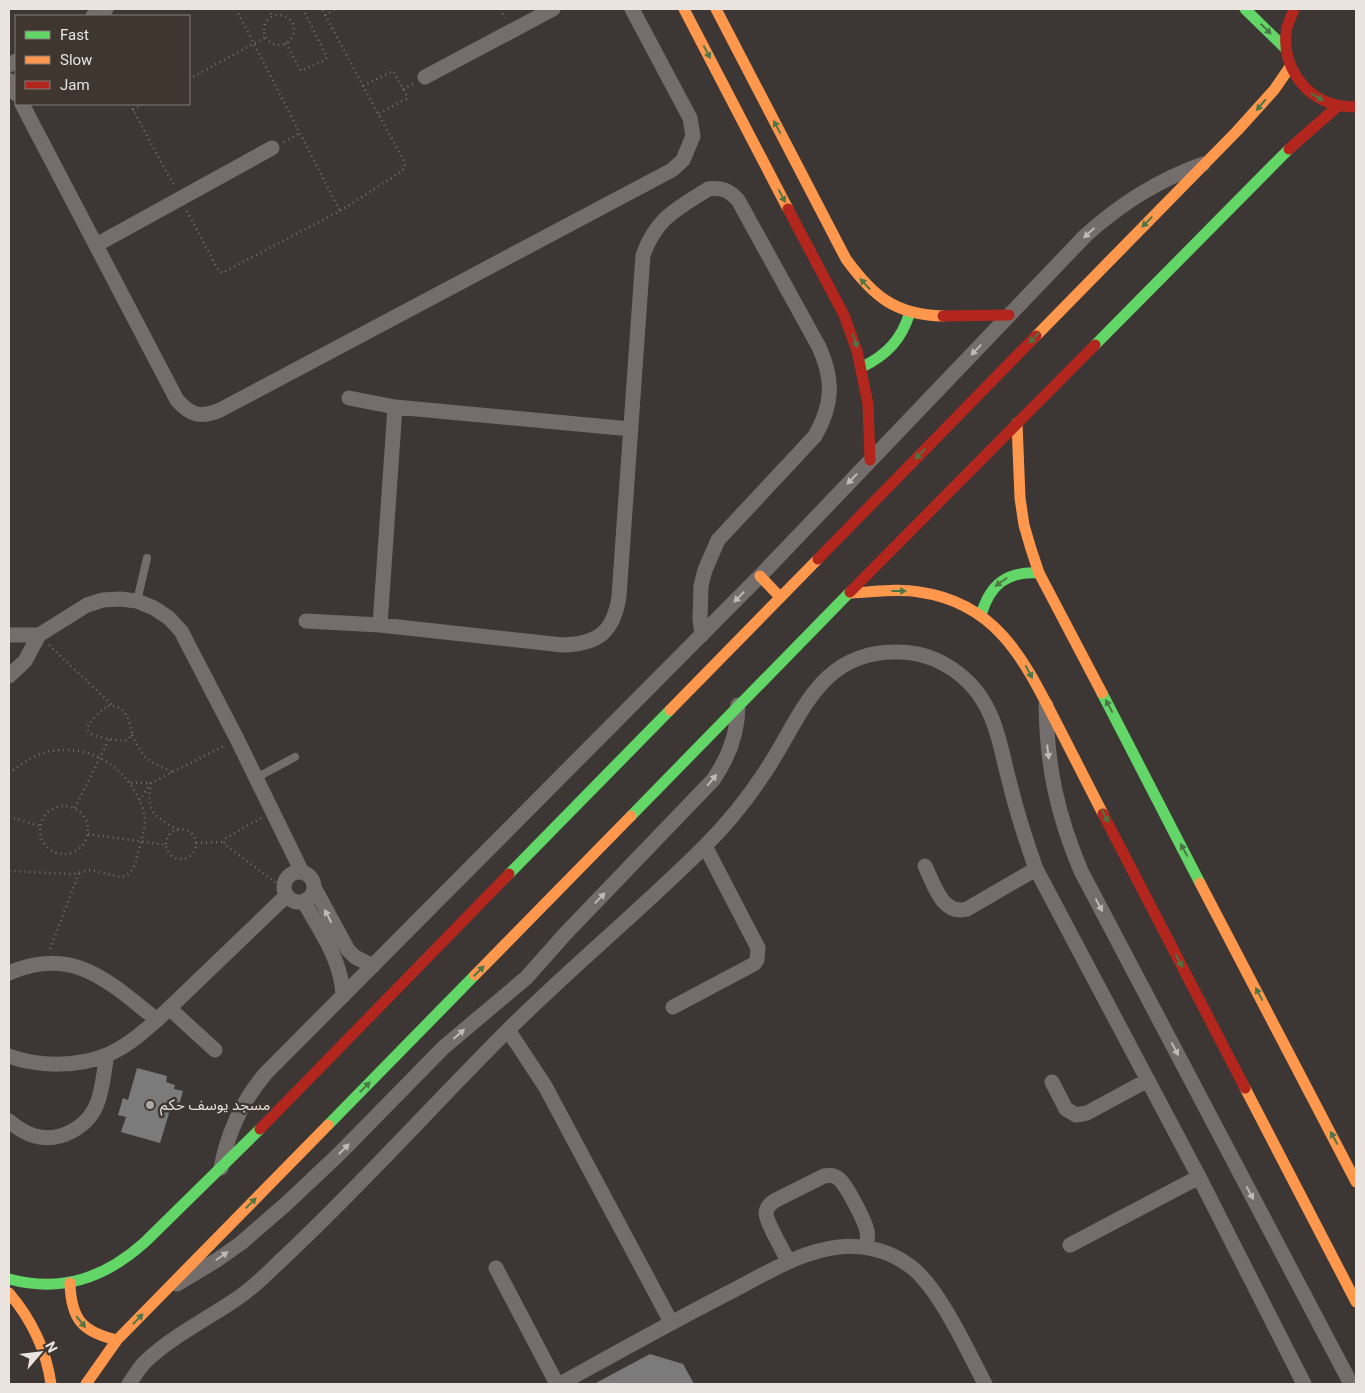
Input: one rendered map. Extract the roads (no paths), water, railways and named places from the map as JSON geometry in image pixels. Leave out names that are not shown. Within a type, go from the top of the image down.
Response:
[{"type":"street","points":[[95,15],[106,9]]},
{"type":"street","points":[[425,77],[553,9]]},
{"type":"street","points":[[23,105],[177,400],[186,409],[197,414],[209,415],[672,170],[678,165],[683,160],[693,136],[690,118],[632,9]]},
{"type":"street","points":[[684,9],[844,315],[853,336],[862,367],[870,408],[870,460]]},
{"type":"street","points":[[716,9],[853,271],[873,292],[897,308],[910,312],[940,317],[1009,315]]},
{"type":"street","points":[[1245,9],[1286,50]]},
{"type":"street","points":[[1294,9],[1287,26],[1286,50],[1290,67],[1295,76],[1309,92],[1323,100],[1338,106],[1356,106]]},
{"type":"street","points":[[9,1280],[42,1285],[70,1283],[97,1274],[132,1253],[221,1168],[1256,111],[1290,67]]},
{"type":"street","points":[[9,80],[15,92]]},
{"type":"street","points":[[86,1384],[117,1340],[738,705],[1295,143],[1338,106]]},
{"type":"street","points":[[96,245],[272,148]]},
{"type":"street","points":[[221,1168],[224,1150],[236,1118],[254,1087],[760,576],[1085,236],[1115,210],[1155,185],[1205,163]]},
{"type":"street","points":[[306,620],[563,645],[580,645],[596,638],[609,627],[617,612],[620,596],[643,255],[655,231],[665,218],[708,189],[716,188],[724,189],[738,200],[825,362],[829,376],[830,392],[825,415],[815,436],[718,540],[705,570],[701,586],[700,619],[702,635]]},
{"type":"street","points":[[862,367],[872,363],[890,350],[903,333],[910,312]]},
{"type":"street","points":[[348,398],[395,407],[630,429]]},
{"type":"street","points":[[380,626],[395,407]]},
{"type":"street","points":[[1017,422],[1022,510],[1028,539],[1039,573],[1356,1182]]},
{"type":"street","points":[[981,615],[986,598],[997,584],[1013,575],[1039,573]]},
{"type":"street","points":[[760,576],[780,597]]},
{"type":"street","points":[[850,593],[903,590],[919,591],[951,599],[981,615],[1017,651],[1046,703],[1356,1302]]},
{"type":"street","points":[[9,676],[25,661],[38,635],[86,605],[112,600],[137,601],[154,608],[169,618],[181,631],[237,739],[302,872]]},
{"type":"street","points":[[9,635],[38,635]]},
{"type":"street","points":[[129,1384],[144,1363],[172,1341],[238,1298],[265,1276],[303,1240],[508,1030],[705,846],[737,810],[766,772],[811,695],[822,682],[834,671],[849,662],[881,652],[914,653],[946,665],[966,680],[983,700],[991,714],[1020,822],[1036,868],[1199,1178],[1304,1384]]},
{"type":"street","points":[[1046,703],[1047,738],[1058,806],[1068,839],[1081,871],[1351,1384]]},
{"type":"street","points":[[166,1290],[217,1260],[264,1224],[339,1154],[444,1047],[526,978],[566,933],[713,780],[721,769],[732,745],[738,718],[738,705]]},
{"type":"street","points":[[673,1007],[754,964],[758,954],[758,948],[705,846]]},
{"type":"street","points":[[925,866],[945,904],[955,910],[967,909],[1036,868]]},
{"type":"street","points":[[315,889],[313,895],[304,902],[294,902],[285,892],[285,881],[295,872],[302,872],[312,878],[315,889],[348,950],[355,957],[372,966]]},
{"type":"street","points":[[9,1056],[36,1062],[60,1064],[84,1061],[107,1055],[135,1038],[157,1020],[285,892]]},
{"type":"street","points":[[304,902],[337,961],[343,996]]},
{"type":"street","points":[[9,973],[22,967],[44,963],[66,964],[88,970],[109,982],[157,1020]]},
{"type":"street","points":[[169,1008],[215,1050]]},
{"type":"street","points":[[508,1030],[545,1086],[671,1322]]},
{"type":"street","points":[[9,1121],[19,1130],[37,1137],[56,1137],[74,1131],[89,1118],[98,1102],[107,1055]]},
{"type":"street","points":[[1052,1082],[1066,1109],[1076,1115],[1087,1112],[1148,1080]]},
{"type":"street","points":[[788,1261],[768,1221],[766,1213],[769,1205],[824,1176],[832,1175],[839,1179],[861,1214],[867,1231],[867,1247]]},
{"type":"street","points":[[1070,1245],[1199,1178]]},
{"type":"street","points":[[496,1268],[559,1384],[671,1322],[788,1261],[813,1252],[839,1247],[867,1247],[888,1254],[912,1267],[933,1291],[985,1384]]},
{"type":"street","points":[[70,1283],[70,1300],[75,1315],[86,1328],[100,1337],[117,1340]]},
{"type":"street","points":[[9,1293],[32,1323],[42,1345],[49,1368],[51,1384]]},
{"type":"lane","points":[[137,601],[146,558]]},
{"type":"lane","points":[[256,778],[295,758]]},
{"type":"place","name":"مسجد يوسف حكم","points":[[150,1105]]}]
